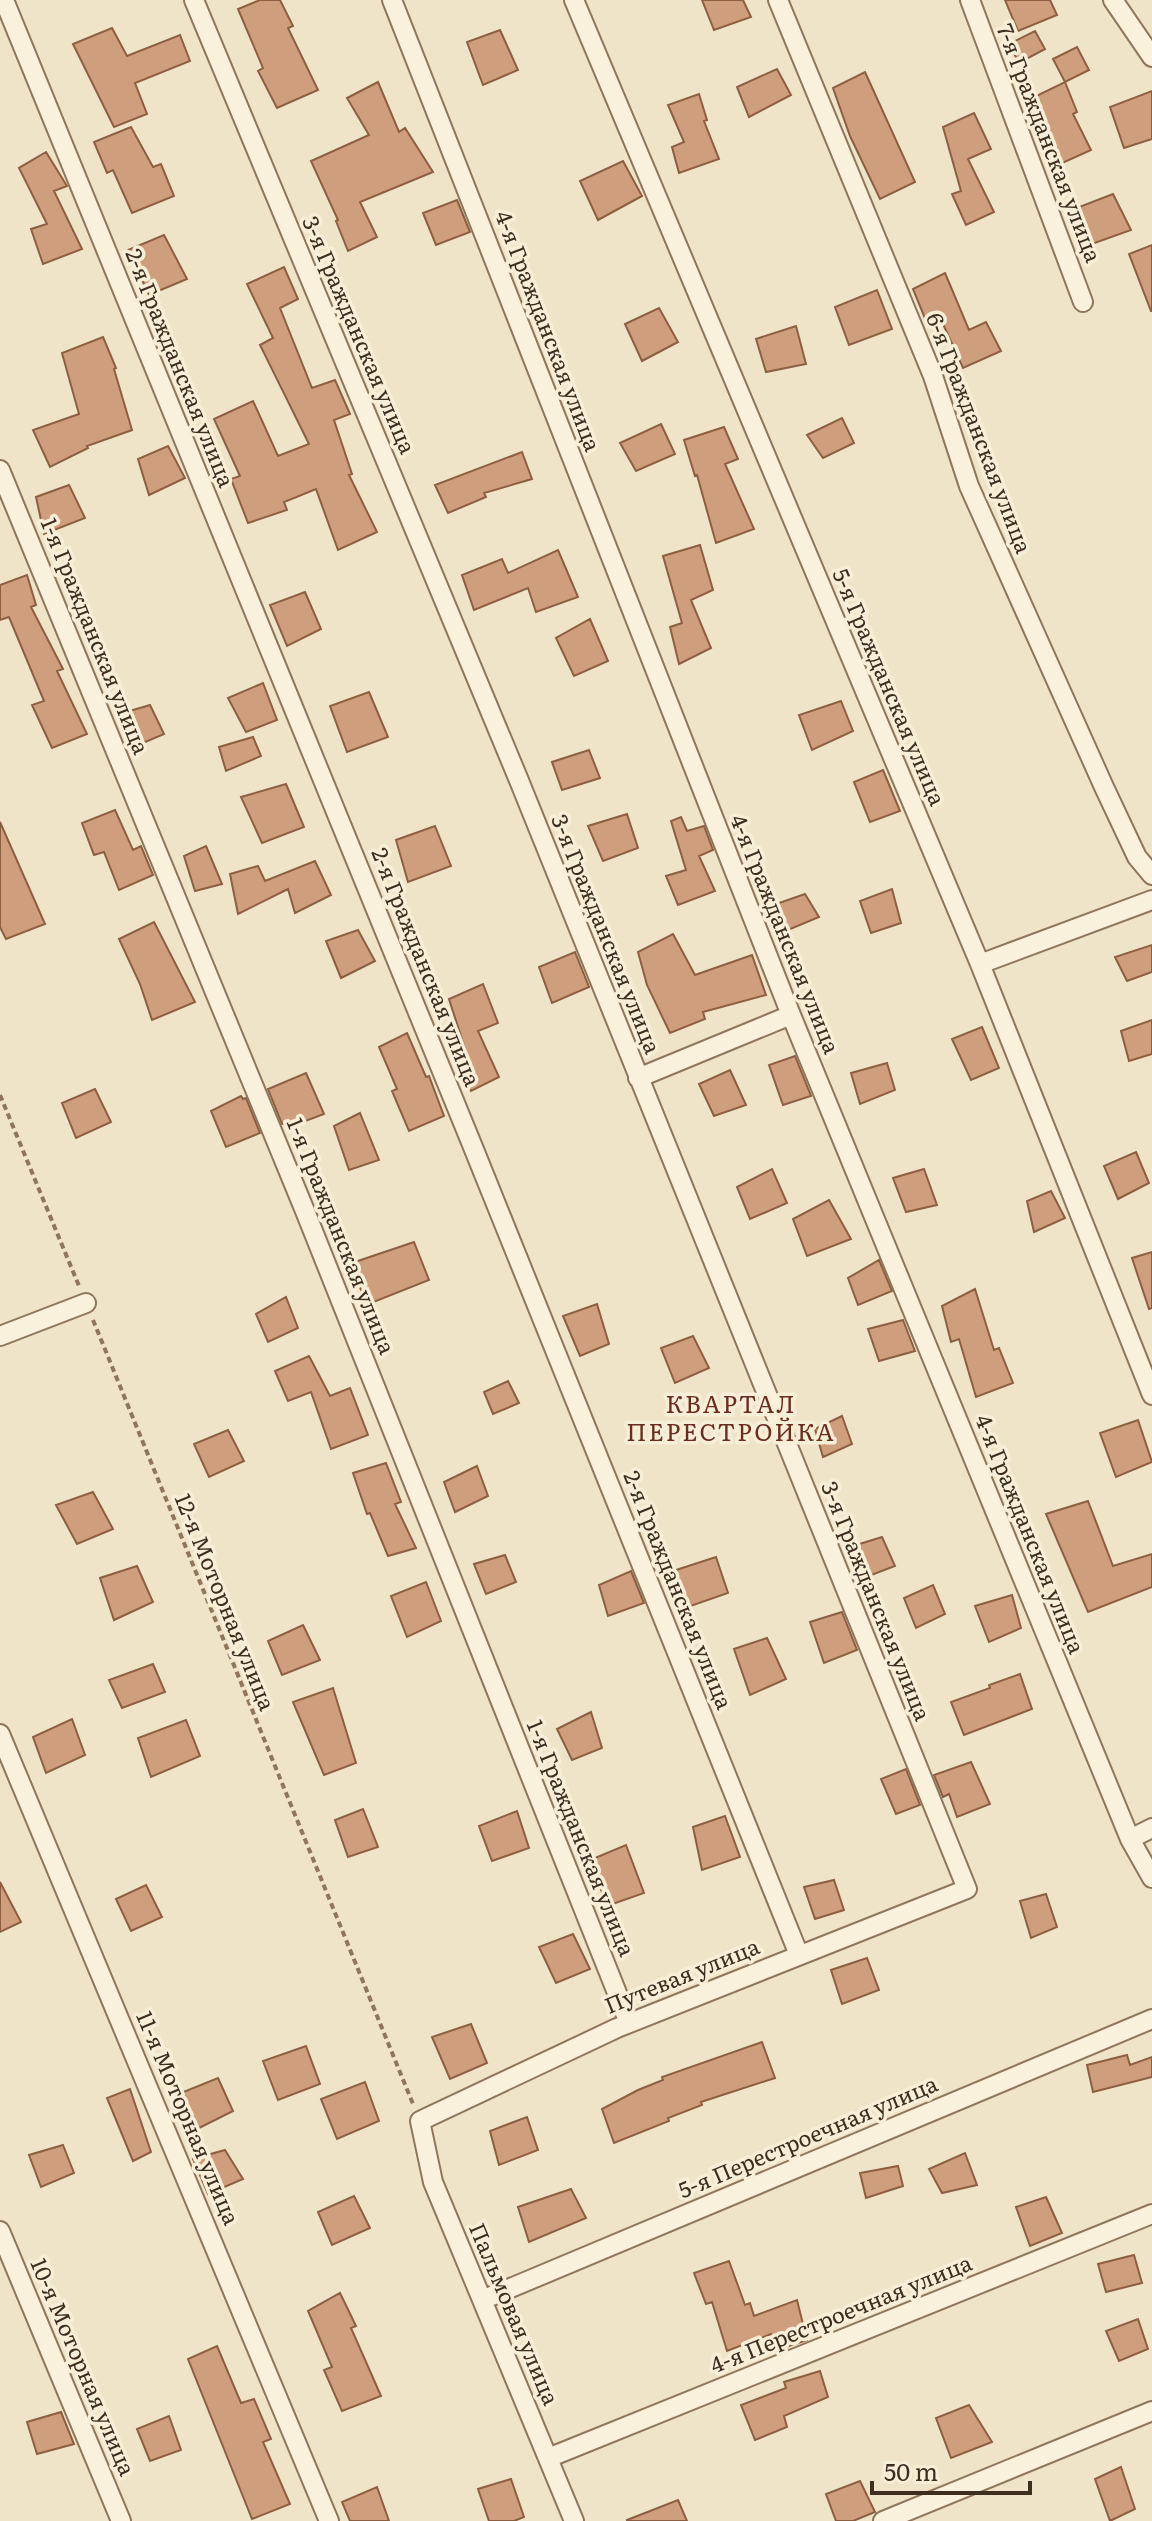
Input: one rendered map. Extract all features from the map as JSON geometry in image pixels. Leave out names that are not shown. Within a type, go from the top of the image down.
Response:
[{"type":"street","name":"2-я Гражданская улица","points":[[4,0],[799,1955]]},
{"type":"street","name":"3-я Гражданская улица","points":[[194,0],[518,778],[967,1889]]},
{"type":"street","name":"4-я Гражданская улица","points":[[392,0],[791,1015],[1130,1839],[1152,1878]]},
{"type":"street","name":"5-я Гражданская улица","points":[[574,0],[980,964],[1152,1395]]},
{"type":"street","name":"6-я Гражданская улица","points":[[778,0],[933,376],[969,486],[1104,787],[1137,857],[1152,875]]},
{"type":"street","name":"7-я Гражданская улица","points":[[970,0],[1083,302]]},
{"type":"street","points":[[1113,0],[1152,57]]},
{"type":"street","name":"1-я Гражданская улица","points":[[0,470],[300,1196],[629,2023]]},
{"type":"street","points":[[980,964],[1152,900]]},
{"type":"street","points":[[638,1078],[791,1015]]},
{"type":"street","points":[[0,1336],[86,1303]]},
{"type":"street","name":"11-я Моторная улица","points":[[0,1734],[329,2521]]},
{"type":"street","points":[[1130,1839],[1152,1828]]},
{"type":"street","name":"Путевая улица","points":[[420,2121],[629,2023],[967,1889]]},
{"type":"street","name":"5-я Перестроечная улица","points":[[482,2300],[1152,2019]]},
{"type":"street","name":"Пальмовая улица","points":[[420,2121],[433,2182],[574,2521]]},
{"type":"street","name":"4-я Перестроечная улица","points":[[548,2458],[1152,2214]]},
{"type":"street","name":"10-я Моторная улица","points":[[0,2231],[121,2521]]},
{"type":"street","points":[[883,2521],[1152,2411]]},
{"type":"path","name":"12-я Моторная улица","points":[[0,1095],[420,2121]]},
{"type":"building","points":[[260,0],[280,0],[293,26],[288,28],[318,90],[277,108],[258,71],[263,68],[238,9]]},
{"type":"building","points":[[702,0],[743,0],[751,17],[714,30]]},
{"type":"building","points":[[1005,0],[1050,0],[1057,15],[1018,31]]},
{"type":"building","points":[[112,28],[127,56],[180,35],[190,61],[135,83],[147,114],[114,127],[73,44]]},
{"type":"building","points":[[500,30],[518,70],[483,85],[467,42]]},
{"type":"building","points":[[1035,31],[1045,49],[1019,63],[1009,44]]},
{"type":"building","points":[[1077,47],[1089,70],[1065,82],[1053,59]]},
{"type":"building","points":[[777,69],[791,95],[749,117],[737,87]]},
{"type":"building","points":[[865,72],[915,182],[880,199],[850,136],[833,88]]},
{"type":"building","points":[[378,82],[399,132],[405,128],[433,172],[360,202],[377,237],[348,251],[338,220],[311,161],[369,135],[347,98]]},
{"type":"building","points":[[1065,82],[1077,112],[1073,114],[1091,150],[1058,165],[1042,126],[1039,128],[1026,101]]},
{"type":"building","points":[[1152,91],[1152,139],[1124,148],[1110,107]]},
{"type":"building","points":[[699,94],[707,120],[704,121],[719,159],[679,173],[672,147],[684,142],[668,105]]},
{"type":"building","points":[[974,113],[991,149],[968,159],[994,212],[966,225],[952,194],[961,191],[943,127]]},
{"type":"building","points":[[131,127],[153,167],[161,164],[174,196],[132,213],[113,170],[107,173],[94,142]]},
{"type":"building","points":[[46,152],[67,186],[54,191],[82,249],[43,264],[31,229],[47,224],[19,168]]},
{"type":"building","points":[[623,161],[642,196],[598,220],[580,181]]},
{"type":"building","points":[[1113,194],[1131,230],[1089,245],[1074,209]]},
{"type":"building","points":[[457,200],[470,232],[436,245],[423,213]]},
{"type":"building","points":[[164,235],[187,279],[149,295],[128,250]]},
{"type":"building","points":[[1152,245],[1152,311],[1151,311],[1129,254]]},
{"type":"building","points":[[284,267],[298,299],[280,308],[312,388],[335,380],[350,414],[334,420],[352,474],[349,475],[377,532],[338,550],[316,489],[284,502],[287,510],[248,523],[231,479],[240,476],[214,419],[253,401],[278,456],[309,444],[260,345],[273,338],[247,284]]},
{"type":"building","points":[[945,273],[969,330],[986,322],[1001,351],[963,368],[939,315],[926,321],[913,289]]},
{"type":"building","points":[[877,290],[892,329],[849,345],[835,307]]},
{"type":"building","points":[[659,308],[678,342],[642,361],[625,324]]},
{"type":"building","points":[[796,326],[806,364],[766,372],[756,339]]},
{"type":"building","points":[[103,337],[116,368],[132,430],[87,446],[50,467],[33,430],[79,414],[62,353]]},
{"type":"building","points":[[842,418],[854,443],[823,458],[807,435]]},
{"type":"building","points":[[661,424],[675,454],[636,471],[620,443]]},
{"type":"building","points":[[724,427],[738,459],[725,464],[754,529],[716,543],[684,440]]},
{"type":"building","points":[[168,446],[185,478],[149,495],[138,459]]},
{"type":"building","points":[[522,452],[532,479],[484,493],[486,497],[448,513],[435,485]]},
{"type":"building","points":[[69,485],[85,518],[44,534],[36,497]]},
{"type":"building","points":[[700,545],[713,590],[691,600],[711,648],[679,664],[670,627],[682,623],[663,556]]},
{"type":"building","points":[[558,550],[578,597],[536,612],[528,588],[474,610],[462,575],[502,559],[508,573]]},
{"type":"building","points":[[27,575],[36,605],[31,607],[63,669],[57,671],[87,734],[52,748],[32,705],[44,701],[9,617],[0,620],[0,585]]},
{"type":"building","points":[[305,592],[321,629],[287,646],[270,605]]},
{"type":"building","points":[[590,619],[608,661],[574,676],[556,638]]},
{"type":"building","points":[[263,683],[277,720],[246,732],[228,698]]},
{"type":"building","points":[[369,692],[388,737],[347,752],[330,706]]},
{"type":"building","points":[[841,701],[853,731],[812,750],[799,715]]},
{"type":"building","points":[[150,705],[164,734],[134,747],[123,713]]},
{"type":"building","points":[[253,737],[261,756],[226,771],[219,747]]},
{"type":"building","points":[[589,750],[600,778],[562,790],[552,762]]},
{"type":"building","points":[[883,770],[900,811],[870,822],[854,782]]},
{"type":"building","points":[[286,784],[304,827],[262,843],[241,797]]},
{"type":"building","points":[[115,810],[133,850],[141,846],[153,875],[119,890],[104,852],[94,855],[82,823]]},
{"type":"building","points":[[627,814],[638,848],[603,861],[588,826]]},
{"type":"building","points":[[681,817],[687,831],[704,826],[713,850],[699,856],[715,891],[678,905],[666,876],[686,870],[671,821]]},
{"type":"building","points":[[0,822],[45,924],[6,939],[0,927]]},
{"type":"building","points":[[435,826],[451,866],[408,882],[396,840]]},
{"type":"building","points":[[206,846],[222,884],[195,891],[184,856]]},
{"type":"building","points":[[315,861],[331,895],[295,913],[288,889],[238,914],[230,874],[258,866],[265,881]]},
{"type":"building","points":[[892,889],[901,923],[871,933],[860,901]]},
{"type":"building","points":[[805,894],[819,917],[788,930],[776,904]]},
{"type":"building","points":[[154,922],[195,1002],[152,1020],[140,984],[119,939]]},
{"type":"building","points":[[358,930],[375,961],[341,978],[326,941]]},
{"type":"building","points":[[673,934],[695,975],[752,955],[766,995],[703,1012],[705,1019],[670,1033],[647,985],[638,952]]},
{"type":"building","points":[[1152,945],[1152,972],[1127,981],[1115,957]]},
{"type":"building","points":[[575,952],[589,987],[552,1003],[539,967]]},
{"type":"building","points":[[483,984],[498,1023],[478,1031],[499,1077],[471,1091],[457,1059],[467,1055],[449,999]]},
{"type":"building","points":[[1152,1020],[1152,1054],[1129,1061],[1121,1031]]},
{"type":"building","points":[[982,1027],[999,1068],[971,1080],[952,1039]]},
{"type":"building","points":[[407,1033],[426,1077],[429,1076],[444,1116],[409,1131],[392,1091],[397,1089],[379,1047]]},
{"type":"building","points":[[795,1056],[811,1096],[783,1105],[769,1065]]},
{"type":"building","points":[[887,1063],[895,1090],[860,1104],[851,1073]]},
{"type":"building","points":[[730,1070],[746,1105],[714,1116],[699,1084]]},
{"type":"building","points":[[306,1073],[324,1114],[287,1128],[285,1123],[282,1124],[268,1089]]},
{"type":"building","points":[[95,1089],[111,1122],[76,1138],[62,1103]]},
{"type":"building","points":[[241,1096],[246,1098],[260,1133],[226,1147],[211,1111]]},
{"type":"building","points":[[360,1113],[379,1160],[349,1170],[334,1126]]},
{"type":"building","points":[[1136,1152],[1149,1183],[1118,1199],[1104,1166]]},
{"type":"building","points":[[772,1169],[787,1203],[750,1219],[737,1187]]},
{"type":"building","points":[[924,1169],[937,1205],[906,1212],[893,1178]]},
{"type":"building","points":[[1051,1191],[1065,1218],[1034,1232],[1027,1201]]},
{"type":"building","points":[[829,1200],[851,1239],[807,1256],[793,1219]]},
{"type":"building","points":[[414,1242],[429,1280],[366,1305],[352,1263]]},
{"type":"building","points":[[1152,1252],[1152,1308],[1149,1309],[1132,1258]]},
{"type":"building","points":[[879,1260],[892,1291],[858,1305],[848,1278]]},
{"type":"building","points":[[975,1289],[994,1350],[999,1348],[1013,1383],[976,1397],[959,1339],[951,1342],[942,1306]]},
{"type":"building","points":[[286,1297],[298,1328],[268,1342],[256,1314]]},
{"type":"building","points":[[597,1304],[609,1344],[580,1356],[563,1316]]},
{"type":"building","points":[[903,1320],[915,1351],[879,1361],[868,1329]]},
{"type":"building","points":[[693,1336],[709,1368],[675,1383],[661,1348]]},
{"type":"building","points":[[309,1356],[330,1396],[350,1388],[368,1435],[331,1449],[311,1392],[288,1401],[275,1371]]},
{"type":"building","points":[[508,1381],[519,1403],[493,1414],[484,1392]]},
{"type":"building","points":[[842,1416],[852,1444],[823,1457],[815,1429]]},
{"type":"building","points":[[1138,1420],[1152,1462],[1116,1477],[1100,1433]]},
{"type":"building","points":[[228,1430],[244,1461],[209,1477],[194,1444]]},
{"type":"building","points":[[386,1463],[401,1502],[395,1504],[416,1548],[388,1556],[370,1513],[367,1514],[353,1473]]},
{"type":"building","points":[[477,1466],[488,1496],[455,1512],[444,1482]]},
{"type":"building","points":[[93,1492],[113,1529],[77,1544],[56,1505]]},
{"type":"building","points":[[1088,1501],[1113,1566],[1152,1554],[1152,1587],[1088,1612],[1046,1514]]},
{"type":"building","points":[[882,1537],[895,1566],[861,1579],[850,1547]]},
{"type":"building","points":[[505,1555],[516,1582],[486,1594],[474,1564]]},
{"type":"building","points":[[716,1557],[728,1593],[682,1609],[670,1572]]},
{"type":"building","points":[[137,1566],[153,1602],[114,1620],[100,1578]]},
{"type":"building","points":[[631,1571],[644,1603],[608,1616],[599,1585]]},
{"type":"building","points":[[426,1582],[441,1621],[407,1637],[391,1596]]},
{"type":"building","points":[[933,1585],[945,1614],[916,1628],[904,1598]]},
{"type":"building","points":[[1012,1595],[1021,1628],[989,1642],[975,1606]]},
{"type":"building","points":[[842,1612],[857,1650],[824,1663],[810,1622]]},
{"type":"building","points":[[303,1625],[320,1660],[282,1675],[268,1641]]},
{"type":"building","points":[[767,1638],[786,1679],[750,1695],[734,1649]]},
{"type":"building","points":[[153,1664],[165,1692],[122,1708],[109,1680]]},
{"type":"building","points":[[1020,1674],[1032,1709],[964,1735],[951,1702]]},
{"type":"building","points":[[333,1688],[356,1763],[324,1775],[293,1702]]},
{"type":"building","points":[[591,1712],[602,1748],[572,1760],[557,1729]]},
{"type":"building","points":[[72,1719],[85,1755],[46,1773],[33,1737]]},
{"type":"building","points":[[186,1720],[200,1756],[151,1777],[138,1738]]},
{"type":"building","points":[[971,1762],[990,1804],[957,1817],[949,1794],[943,1797],[934,1775]]},
{"type":"building","points":[[906,1769],[920,1805],[896,1814],[881,1779]]},
{"type":"building","points":[[363,1809],[378,1847],[348,1857],[335,1820]]},
{"type":"building","points":[[517,1811],[529,1848],[492,1861],[479,1826]]},
{"type":"building","points":[[725,1816],[740,1857],[702,1870],[693,1827]]},
{"type":"building","points":[[626,1845],[644,1893],[607,1906],[590,1860]]},
{"type":"building","points":[[834,1880],[844,1910],[815,1919],[804,1887]]},
{"type":"building","points":[[0,1882],[21,1922],[0,1932]]},
{"type":"building","points":[[146,1885],[162,1917],[131,1931],[116,1899]]},
{"type":"building","points":[[1046,1894],[1057,1927],[1031,1938],[1020,1901]]},
{"type":"building","points":[[573,1934],[590,1969],[556,1983],[539,1947]]},
{"type":"building","points":[[867,1958],[879,1990],[842,2004],[831,1970]]},
{"type":"building","points":[[471,2024],[487,2063],[450,2079],[432,2037]]},
{"type":"building","points":[[762,2042],[775,2078],[701,2102],[702,2105],[668,2118],[669,2121],[614,2143],[602,2109],[663,2080],[662,2077]]},
{"type":"building","points":[[306,2046],[320,2084],[278,2100],[263,2061]]},
{"type":"building","points":[[1127,2055],[1130,2065],[1152,2057],[1152,2077],[1093,2092],[1087,2065]]},
{"type":"building","points":[[218,2078],[233,2111],[191,2132],[176,2095]]},
{"type":"building","points":[[365,2082],[379,2121],[337,2139],[321,2099]]},
{"type":"building","points":[[130,2089],[151,2152],[133,2161],[107,2098]]},
{"type":"building","points":[[527,2117],[538,2150],[499,2165],[490,2131]]},
{"type":"building","points":[[63,2145],[74,2173],[41,2187],[29,2155]]},
{"type":"building","points":[[225,2150],[243,2179],[208,2194],[193,2159]]},
{"type":"building","points":[[965,2153],[977,2185],[942,2193],[929,2169]]},
{"type":"building","points":[[898,2166],[903,2186],[866,2198],[860,2173]]},
{"type":"building","points":[[571,2189],[586,2218],[529,2242],[518,2207]]},
{"type":"building","points":[[354,2196],[370,2228],[332,2245],[318,2212]]},
{"type":"building","points":[[1046,2197],[1062,2233],[1030,2246],[1016,2207]]},
{"type":"building","points":[[1134,2255],[1142,2283],[1106,2292],[1098,2264]]},
{"type":"building","points":[[729,2261],[745,2305],[750,2303],[754,2316],[797,2300],[807,2340],[777,2350],[771,2334],[727,2351],[712,2302],[706,2304],[694,2273]]},
{"type":"building","points":[[340,2293],[356,2326],[351,2328],[381,2396],[342,2411],[324,2370],[332,2367],[308,2311]]},
{"type":"building","points":[[1138,2319],[1148,2349],[1119,2361],[1106,2331]]},
{"type":"building","points":[[217,2346],[241,2403],[254,2399],[271,2439],[263,2442],[290,2504],[252,2519],[188,2359]]},
{"type":"building","points":[[820,2371],[828,2397],[784,2416],[787,2427],[755,2440],[741,2405],[786,2388],[784,2382]]},
{"type":"building","points":[[969,2405],[992,2442],[951,2458],[936,2418]]},
{"type":"building","points":[[61,2412],[74,2444],[37,2454],[27,2422]]},
{"type":"building","points":[[169,2416],[181,2450],[150,2461],[137,2429]]},
{"type":"building","points":[[1121,2467],[1135,2509],[1110,2521],[1095,2479]]},
{"type":"building","points":[[511,2479],[524,2517],[514,2521],[489,2521],[478,2489]]},
{"type":"building","points":[[860,2481],[875,2512],[853,2521],[836,2521],[826,2494]]},
{"type":"building","points":[[377,2487],[389,2521],[350,2521],[342,2502]]},
{"type":"building","points":[[678,2500],[687,2521],[627,2521],[627,2520]]},
{"type":"district","name":"КВАРТАЛ ПЕРЕСТРОЙКА","points":[[731,1419]]}]
